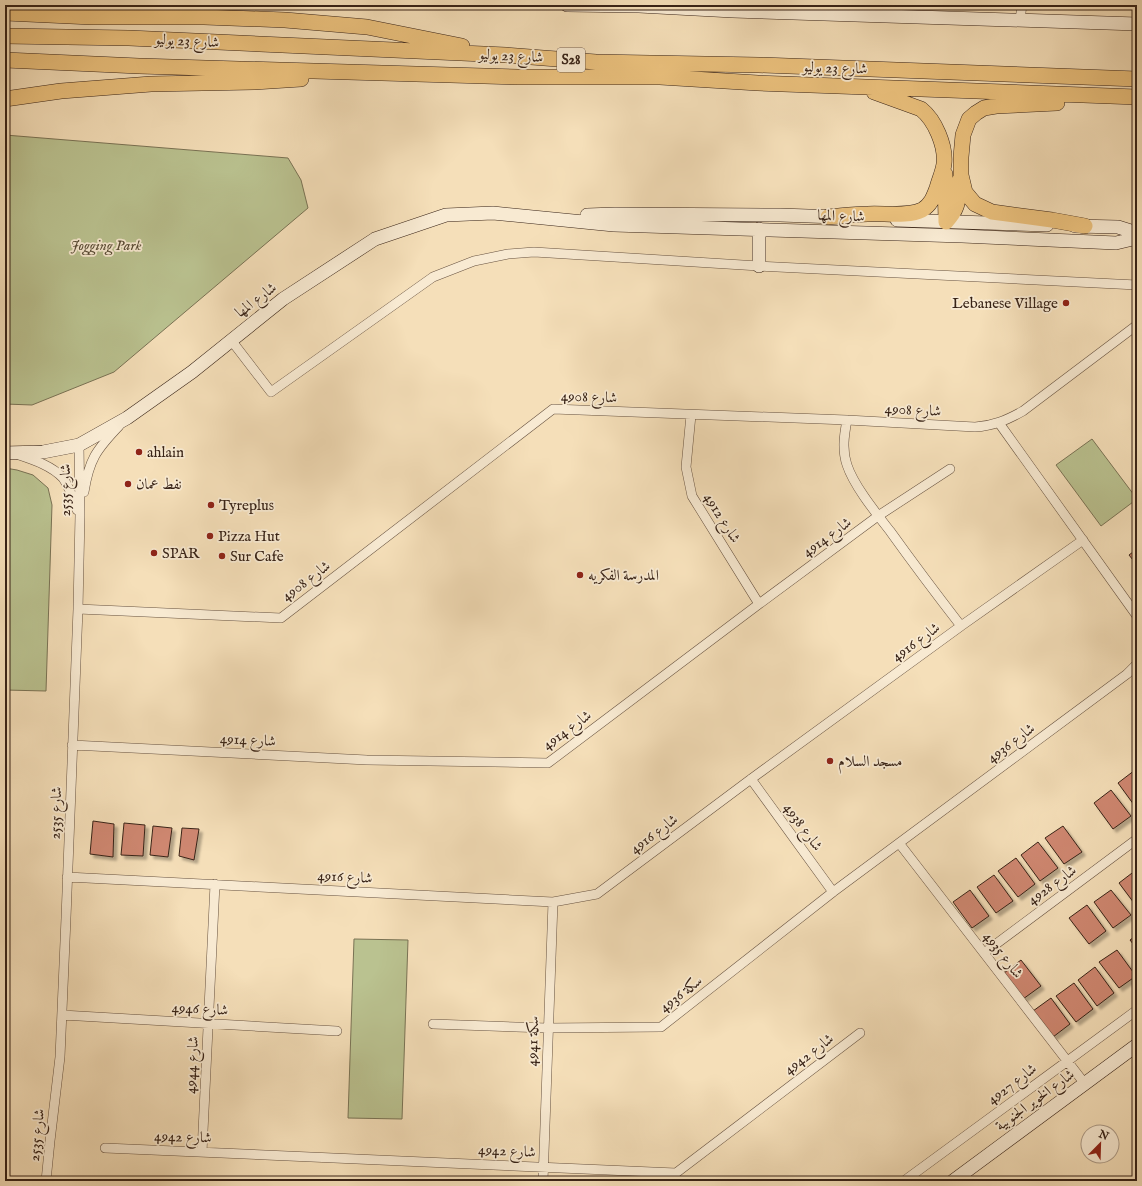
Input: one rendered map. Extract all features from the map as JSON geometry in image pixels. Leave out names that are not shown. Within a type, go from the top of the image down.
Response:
[{"type":"main road","points":[[5,13],[92,17],[204,17],[322,23],[367,27],[506,55]]},
{"type":"main road","name":"شارع 23 يوليو","points":[[5,36],[137,39],[506,55],[596,62],[759,65],[1137,79]]},
{"type":"main road","name":"شارع 23 يوليو","points":[[5,60],[147,66],[518,77],[660,77],[758,83],[1137,98]]},
{"type":"main road","points":[[5,99],[61,91],[151,84],[254,82],[404,73]]},
{"type":"main road","points":[[860,87],[912,105],[921,109],[927,114],[940,137],[943,148],[946,222]]},
{"type":"main road","points":[[946,222],[954,213],[958,202],[963,135],[969,120],[976,113],[984,108],[996,106],[1137,98]]},
{"type":"main road","points":[[828,217],[868,214],[907,214],[922,210],[930,205],[944,163]]},
{"type":"main road","points":[[961,176],[966,192],[975,204],[992,212],[1085,226]]},
{"type":"street","points":[[567,5],[733,8],[1137,24]]},
{"type":"street","points":[[1020,20],[1022,5]]},
{"type":"street","name":"شارع المها","points":[[9,453],[43,452],[79,445],[127,418],[192,372],[283,299],[375,239],[446,215],[493,214],[614,225],[962,236],[1116,243],[1137,238]]},
{"type":"street","name":"شارع المها","points":[[543,218],[615,214],[780,215],[1085,226],[1118,228],[1137,233]]},
{"type":"street","points":[[884,234],[898,230],[931,228],[946,222],[955,233],[962,236]]},
{"type":"street","points":[[759,229],[759,266]]},
{"type":"street","points":[[231,340],[271,392],[433,277],[474,261],[508,254],[534,252],[759,266],[1137,284]]},
{"type":"street","name":"4908 شارع","points":[[78,609],[281,618],[553,410],[847,420],[975,427],[999,423],[1023,411],[1137,325]]},
{"type":"street","name":"4912 شارع","points":[[691,414],[686,467],[692,496],[759,604]]},
{"type":"street","points":[[80,516],[87,474],[91,462],[106,440],[127,418]]},
{"type":"street","name":"4916 شارع","points":[[67,877],[553,902],[597,894],[750,779],[961,626],[878,516],[854,481],[846,464],[843,445],[847,420]]},
{"type":"street","points":[[999,423],[1137,616]]},
{"type":"street","name":"2535 شارع","points":[[46,1181],[60,1057],[62,1015],[78,609],[80,516],[79,445]]},
{"type":"street","points":[[9,453],[38,462],[54,470],[62,478],[70,491],[80,516]]},
{"type":"street","name":"4914 شارع","points":[[72,745],[368,760],[548,762],[878,516],[950,469]]},
{"type":"street","points":[[961,626],[1083,540]]},
{"type":"street","name":"4936 شارع","points":[[899,843],[1127,674],[1137,664]]},
{"type":"street","name":"شارع 4938","points":[[750,779],[833,892]]},
{"type":"street","name":"4928 شارع","points":[[984,953],[1137,839]]},
{"type":"street","name":"سكة 4936","points":[[433,1024],[547,1028],[661,1027],[833,892],[899,843]]},
{"type":"street","name":"4935 شارع","points":[[899,843],[1085,1084]]},
{"type":"street","name":"4944 شارع","points":[[202,1152],[214,884]]},
{"type":"street","name":"سكة 4941","points":[[542,1181],[553,902]]},
{"type":"street","name":"شارع 4927","points":[[904,1181],[1137,1010]]},
{"type":"street","name":"4946 شارع","points":[[62,1015],[337,1031]]},
{"type":"street","name":"4942 شارع","points":[[105,1148],[676,1173],[860,1033]]},
{"type":"street","name":"شارع الخوير الجنوبية","points":[[953,1181],[1137,1045]]},
{"type":"green space","name":"Jogging Park","points":[[5,135],[288,158],[301,180],[308,208],[114,372],[32,405],[5,404]]},
{"type":"green space","points":[[1092,439],[1137,499],[1101,526],[1056,465]]},
{"type":"green space","points":[[5,468],[33,475],[48,488],[52,505],[46,691],[5,690]]},
{"type":"green space","points":[[354,939],[408,940],[402,1119],[348,1118]]},
{"type":"building","points":[[1137,549],[1137,565],[1129,555]]},
{"type":"building","points":[[1135,770],[1137,773],[1137,809],[1118,783]]},
{"type":"building","points":[[1111,790],[1131,816],[1113,829],[1094,803]]},
{"type":"building","points":[[93,821],[114,824],[113,857],[90,854]]},
{"type":"building","points":[[124,823],[145,825],[143,856],[121,855]]},
{"type":"building","points":[[153,826],[172,828],[168,857],[150,855]]},
{"type":"building","points":[[1063,826],[1082,852],[1064,864],[1045,838]]},
{"type":"building","points":[[182,828],[199,829],[194,860],[179,856]]},
{"type":"building","points":[[1038,842],[1058,868],[1040,881],[1021,855]]},
{"type":"building","points":[[1016,858],[1035,884],[1018,897],[998,871]]},
{"type":"building","points":[[1136,870],[1137,871],[1137,907],[1119,883]]},
{"type":"building","points":[[994,875],[1013,901],[996,913],[977,887]]},
{"type":"building","points":[[970,890],[989,916],[972,928],[953,902]]},
{"type":"building","points":[[1111,890],[1131,915],[1113,928],[1094,902]]},
{"type":"building","points":[[1087,905],[1106,931],[1089,944],[1069,918]]},
{"type":"building","points":[[1137,935],[1137,949],[1130,940]]},
{"type":"building","points":[[1117,950],[1136,976],[1119,988],[1099,962]]},
{"type":"building","points":[[1021,960],[1041,986],[1023,999],[1004,973]]},
{"type":"building","points":[[1095,967],[1114,993],[1097,1006],[1078,980]]},
{"type":"building","points":[[1074,983],[1093,1009],[1076,1022],[1056,996]]},
{"type":"building","points":[[1051,998],[1070,1024],[1053,1037],[1033,1011]]},
{"type":"place","name":"Lebanese Village","points":[[1066,303]]},
{"type":"place","name":"ahlain","points":[[139,452]]},
{"type":"place","name":"نفط عمان","points":[[128,484]]},
{"type":"place","name":"Tyreplus","points":[[211,505]]},
{"type":"place","name":"Pizza Hut","points":[[210,536]]},
{"type":"place","name":"SPAR","points":[[154,553]]},
{"type":"place","name":"Sur Cafe","points":[[222,556]]},
{"type":"place","name":"المدرسة الفكريه","points":[[580,575]]},
{"type":"place","name":"مسجد السلام","points":[[830,761]]}]
